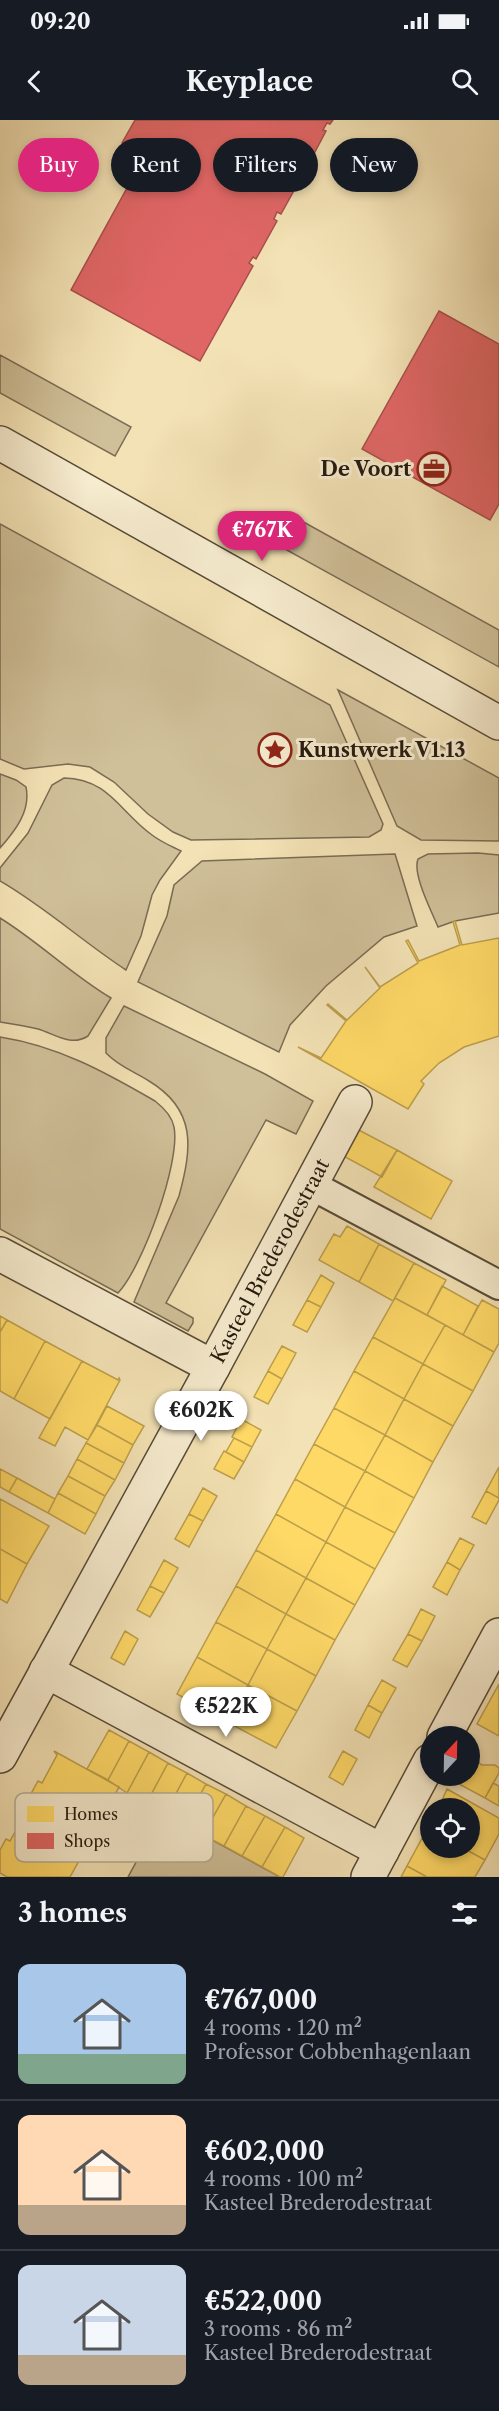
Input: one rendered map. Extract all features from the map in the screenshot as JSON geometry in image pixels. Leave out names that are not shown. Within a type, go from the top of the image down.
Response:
[{"type":"street","points":[[0,443],[499,723]]},
{"type":"street","name":"Kasteel Brederodestraat","points":[[0,1756],[355,1102]]},
{"type":"street","points":[[0,1254],[213,1367]]},
{"type":"street","points":[[450,1726],[499,1635]]},
{"type":"street","points":[[46,1671],[375,1864],[420,1780]]},
{"type":"lane","points":[[311,1185],[499,1285]]},
{"type":"shaded area","points":[[0,355],[131,427],[115,456],[0,393]]},
{"type":"shaded area","points":[[289,514],[499,630],[499,667],[274,543]]},
{"type":"shaded area","points":[[0,524],[330,705],[383,824],[381,830],[369,837],[191,840],[173,832],[148,814],[114,782],[90,767],[68,764],[24,769],[0,759]]},
{"type":"shaded area","points":[[338,690],[499,778],[499,841],[421,840],[397,826]]},
{"type":"shaded area","points":[[0,774],[26,787],[27,796],[20,820],[0,848]]},
{"type":"shaded area","points":[[64,778],[92,784],[103,790],[152,835],[181,851],[152,895],[141,936],[126,970],[33,902],[0,881],[0,868],[28,833],[52,785]]},
{"type":"shaded area","points":[[395,854],[417,926],[384,937],[326,986],[290,1025],[279,1052],[138,982],[167,916],[174,885],[202,861]]},
{"type":"shaded area","points":[[428,854],[499,855],[499,913],[455,921],[438,927],[420,883],[418,859]]},
{"type":"shaded area","points":[[0,918],[111,998],[88,1036],[69,1040],[38,1029],[0,1022]]},
{"type":"shaded area","points":[[124,1006],[265,1074],[313,1101],[296,1134],[266,1120],[166,1303],[193,1318],[188,1331],[134,1302],[179,1196],[187,1162],[188,1146],[183,1117],[176,1104],[165,1092],[106,1053],[106,1038]]},
{"type":"shaded area","points":[[0,1037],[42,1047],[99,1070],[155,1101],[171,1119],[175,1143],[166,1188],[158,1214],[138,1261],[118,1293],[0,1229]]},
{"type":"shaded area","points":[[213,1840],[280,1877],[128,1877],[136,1862],[213,1862]]},
{"type":"building: Homes","points":[[455,921],[462,945],[499,938],[499,1036],[464,1047],[439,1063],[421,1081],[424,1084],[408,1109],[298,1047],[321,1058],[346,1021],[327,1005],[347,1020],[380,988],[365,967],[380,987],[418,963],[406,941],[408,940],[419,961],[460,945],[453,922]]},
{"type":"building: Homes","points":[[353,1127],[397,1150],[382,1177],[338,1153]]},
{"type":"building: Homes","points":[[397,1150],[452,1181],[431,1219],[374,1187]]},
{"type":"building: Homes","points":[[347,1226],[379,1244],[359,1282],[319,1260],[334,1234],[340,1237]]},
{"type":"building: Homes","points":[[379,1244],[414,1263],[393,1301],[359,1282]]},
{"type":"building: Homes","points":[[414,1263],[446,1280],[427,1315],[395,1298]]},
{"type":"building: Homes","points":[[321,1275],[334,1283],[321,1307],[307,1300]]},
{"type":"building: Homes","points":[[442,1286],[478,1306],[463,1335],[427,1315]]},
{"type":"building: Homes","points":[[395,1298],[445,1325],[423,1364],[373,1337]]},
{"type":"building: Homes","points":[[307,1300],[321,1307],[307,1332],[293,1325]]},
{"type":"building: Homes","points":[[482,1300],[499,1309],[499,1343],[494,1352],[463,1335]]},
{"type":"building: Homes","points":[[0,1316],[7,1320],[0,1332]]},
{"type":"building: Homes","points":[[7,1320],[45,1341],[14,1399],[0,1391],[0,1332]]},
{"type":"building: Homes","points":[[445,1325],[494,1352],[473,1391],[423,1364]]},
{"type":"building: Homes","points":[[373,1337],[423,1364],[404,1399],[354,1371]]},
{"type":"building: Homes","points":[[45,1341],[82,1361],[50,1419],[14,1399]]},
{"type":"building: Homes","points":[[282,1346],[296,1353],[282,1379],[268,1371]]},
{"type":"building: Homes","points":[[82,1361],[120,1380],[88,1440],[65,1427],[55,1446],[39,1438]]},
{"type":"building: Homes","points":[[423,1364],[473,1391],[453,1426],[404,1399]]},
{"type":"building: Homes","points":[[268,1371],[282,1379],[268,1404],[254,1397]]},
{"type":"building: Homes","points":[[354,1371],[404,1399],[385,1435],[334,1408]]},
{"type":"building: Homes","points":[[404,1399],[453,1426],[433,1462],[385,1435]]},
{"type":"building: Homes","points":[[107,1406],[144,1426],[133,1445],[97,1425]]},
{"type":"building: Homes","points":[[334,1408],[385,1435],[365,1471],[314,1444]]},
{"type":"building: Homes","points":[[241,1419],[261,1430],[252,1447],[232,1437]]},
{"type":"building: Homes","points":[[97,1425],[133,1445],[124,1463],[86,1443]]},
{"type":"building: Homes","points":[[385,1435],[433,1462],[414,1498],[365,1471]]},
{"type":"building: Homes","points":[[234,1438],[252,1447],[244,1462],[226,1452]]},
{"type":"building: Homes","points":[[86,1443],[124,1463],[115,1480],[77,1459]]},
{"type":"building: Homes","points":[[314,1444],[365,1471],[345,1507],[295,1479]]},
{"type":"building: Homes","points":[[224,1451],[244,1462],[234,1479],[214,1469]]},
{"type":"building: Homes","points":[[77,1459],[115,1480],[105,1496],[68,1476]]},
{"type":"building: Homes","points":[[499,1467],[499,1498],[486,1491]]},
{"type":"building: Homes","points":[[0,1469],[17,1478],[9,1492],[0,1487]]},
{"type":"building: Homes","points":[[365,1471],[414,1498],[395,1533],[345,1507]]},
{"type":"building: Homes","points":[[68,1476],[105,1496],[96,1514],[58,1493]]},
{"type":"building: Homes","points":[[17,1478],[55,1499],[48,1513],[9,1492]]},
{"type":"building: Homes","points":[[295,1479],[345,1507],[326,1542],[276,1514]]},
{"type":"building: Homes","points":[[203,1488],[217,1496],[203,1521],[189,1514]]},
{"type":"building: Homes","points":[[486,1491],[499,1500],[486,1524],[472,1517]]},
{"type":"building: Homes","points":[[58,1493],[96,1514],[85,1534],[48,1513]]},
{"type":"building: Homes","points":[[0,1499],[49,1526],[27,1564],[0,1549]]},
{"type":"building: Homes","points":[[345,1507],[395,1533],[375,1569],[326,1542]]},
{"type":"building: Homes","points":[[189,1514],[203,1521],[189,1547],[175,1539]]},
{"type":"building: Homes","points":[[276,1514],[326,1542],[306,1578],[256,1550]]},
{"type":"building: Homes","points":[[460,1538],[474,1545],[460,1570],[447,1562]]},
{"type":"building: Homes","points":[[326,1542],[375,1569],[355,1605],[306,1578]]},
{"type":"building: Homes","points":[[0,1549],[27,1564],[7,1603],[0,1599]]},
{"type":"building: Homes","points":[[256,1550],[306,1578],[286,1614],[236,1586]]},
{"type":"building: Homes","points":[[164,1560],[178,1568],[164,1593],[150,1586]]},
{"type":"building: Homes","points":[[447,1562],[460,1570],[447,1595],[433,1587]]},
{"type":"building: Homes","points":[[306,1578],[355,1605],[335,1640],[286,1614]]},
{"type":"building: Homes","points":[[150,1586],[164,1593],[150,1617],[137,1610]]},
{"type":"building: Homes","points":[[236,1586],[286,1614],[267,1649],[216,1622]]},
{"type":"building: Homes","points":[[421,1609],[435,1616],[422,1641],[408,1634]]},
{"type":"building: Homes","points":[[286,1614],[335,1640],[316,1676],[267,1649]]},
{"type":"building: Homes","points":[[216,1622],[267,1649],[248,1685],[197,1657]]},
{"type":"building: Homes","points":[[125,1631],[138,1639],[124,1665],[111,1658]]},
{"type":"building: Homes","points":[[408,1634],[422,1641],[407,1667],[393,1660]]},
{"type":"building: Homes","points":[[267,1649],[316,1676],[297,1711],[248,1685]]},
{"type":"building: Homes","points":[[197,1657],[248,1685],[227,1722],[177,1694]]},
{"type":"building: Homes","points":[[382,1680],[396,1688],[382,1713],[368,1705]]},
{"type":"building: Homes","points":[[499,1684],[499,1736],[477,1724]]},
{"type":"building: Homes","points":[[248,1685],[297,1711],[276,1748],[227,1722]]},
{"type":"building: Homes","points":[[368,1705],[382,1713],[369,1738],[355,1730]]},
{"type":"building: Homes","points":[[109,1730],[129,1741],[108,1780],[87,1769]]},
{"type":"building: Homes","points":[[129,1741],[149,1752],[127,1793],[108,1780]]},
{"type":"building: Homes","points":[[54,1751],[119,1787],[116,1793],[31,1793],[38,1781],[42,1783],[57,1755]]},
{"type":"building: Homes","points":[[343,1751],[357,1759],[343,1785],[329,1777]]},
{"type":"building: Homes","points":[[149,1752],[168,1763],[152,1793],[127,1793]]},
{"type":"building: Homes","points":[[168,1763],[187,1773],[176,1793],[152,1793]]},
{"type":"building: Homes","points":[[480,1764],[495,1765],[499,1768],[499,1773],[485,1798],[463,1786],[480,1786]]},
{"type":"building: Homes","points":[[187,1773],[206,1784],[201,1793],[176,1793]]},
{"type":"building: Homes","points":[[493,1783],[499,1786],[499,1806],[485,1798]]},
{"type":"building: Homes","points":[[206,1784],[226,1794],[213,1817],[213,1793],[201,1793]]},
{"type":"building: Homes","points":[[447,1789],[463,1798],[443,1798]]},
{"type":"building: Homes","points":[[226,1794],[246,1806],[224,1846],[213,1840],[213,1817]]},
{"type":"building: Homes","points":[[246,1806],[265,1816],[242,1856],[224,1846]]},
{"type":"building: Homes","points":[[480,1807],[499,1818],[499,1834],[485,1860],[480,1857]]},
{"type":"building: Homes","points":[[265,1816],[285,1827],[262,1867],[242,1856]]},
{"type":"building: Homes","points":[[285,1827],[304,1838],[283,1877],[280,1877],[262,1867]]},
{"type":"building: Homes","points":[[15,1832],[15,1862],[78,1862],[70,1877],[7,1877],[0,1873],[0,1850],[6,1839],[10,1841]]},
{"type":"building: Homes","points":[[420,1842],[420,1858],[480,1857],[485,1860],[475,1877],[427,1877],[407,1866]]},
{"type":"building: Homes","points":[[407,1866],[427,1877],[401,1877]]},
{"type":"building: Shops","points":[[135,120],[333,120],[330,124],[327,123],[323,130],[326,131],[318,146],[318,138],[213,138],[213,192],[293,192],[281,214],[277,212],[274,219],[277,221],[256,259],[253,257],[249,263],[253,266],[200,361],[71,290],[125,192],[201,192],[201,138],[125,138]]},
{"type":"building: Shops","points":[[439,311],[499,344],[499,504],[490,520],[362,449]]},
{"type":"place","name":"De Voort","points":[[434,469]]},
{"type":"place","name":"Kunstwerk V1.13","points":[[275,750]]}]
